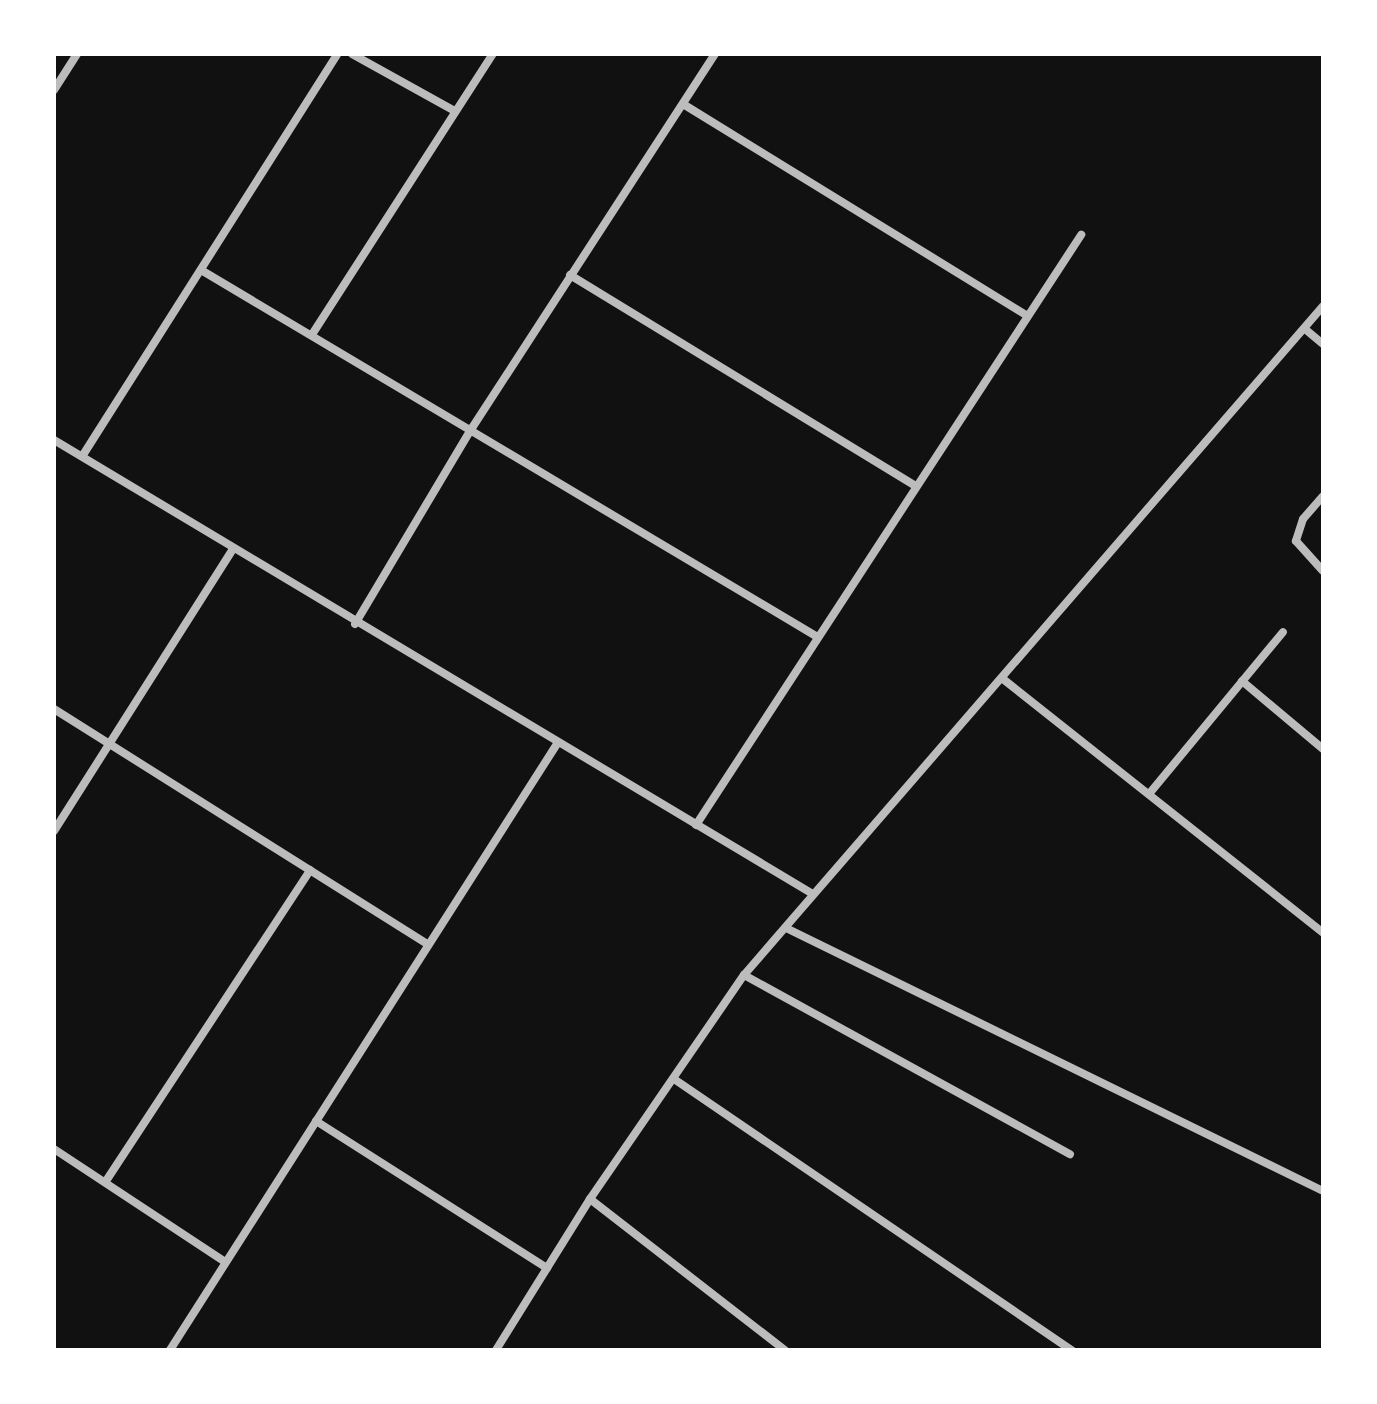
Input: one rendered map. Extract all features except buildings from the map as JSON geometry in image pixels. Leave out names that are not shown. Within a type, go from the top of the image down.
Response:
[{"type":"street","points":[[54,90],[77,54]]},
{"type":"street","points":[[83,455],[337,54]]},
{"type":"street","points":[[352,54],[455,111]]},
{"type":"street","points":[[313,333],[493,54]]},
{"type":"street","points":[[355,624],[472,428],[714,54]]},
{"type":"street","points":[[683,104],[1027,316]]},
{"type":"street","points":[[696,825],[816,636],[1081,235]]},
{"type":"street","points":[[201,270],[313,333],[816,636]]},
{"type":"street","points":[[570,275],[915,486]]},
{"type":"street","points":[[496,1350],[590,1199],[744,975],[1323,306]]},
{"type":"street","points":[[1305,329],[1323,344]]},
{"type":"street","points":[[54,440],[355,624],[813,894]]},
{"type":"street","points":[[1323,496],[1303,519],[1296,541],[1323,571]]},
{"type":"street","points":[[54,831],[233,549]]},
{"type":"street","points":[[1149,794],[1283,632]]},
{"type":"street","points":[[1003,679],[1323,933]]},
{"type":"street","points":[[1242,681],[1323,749]]},
{"type":"street","points":[[54,709],[426,943]]},
{"type":"street","points":[[170,1350],[426,943],[557,744]]},
{"type":"street","points":[[106,1181],[310,870]]},
{"type":"street","points":[[786,928],[1323,1191]]},
{"type":"street","points":[[744,975],[1070,1154]]},
{"type":"street","points":[[674,1079],[1072,1350]]},
{"type":"street","points":[[316,1121],[547,1268]]},
{"type":"street","points":[[54,1149],[224,1261]]},
{"type":"street","points":[[590,1199],[785,1350]]}]
